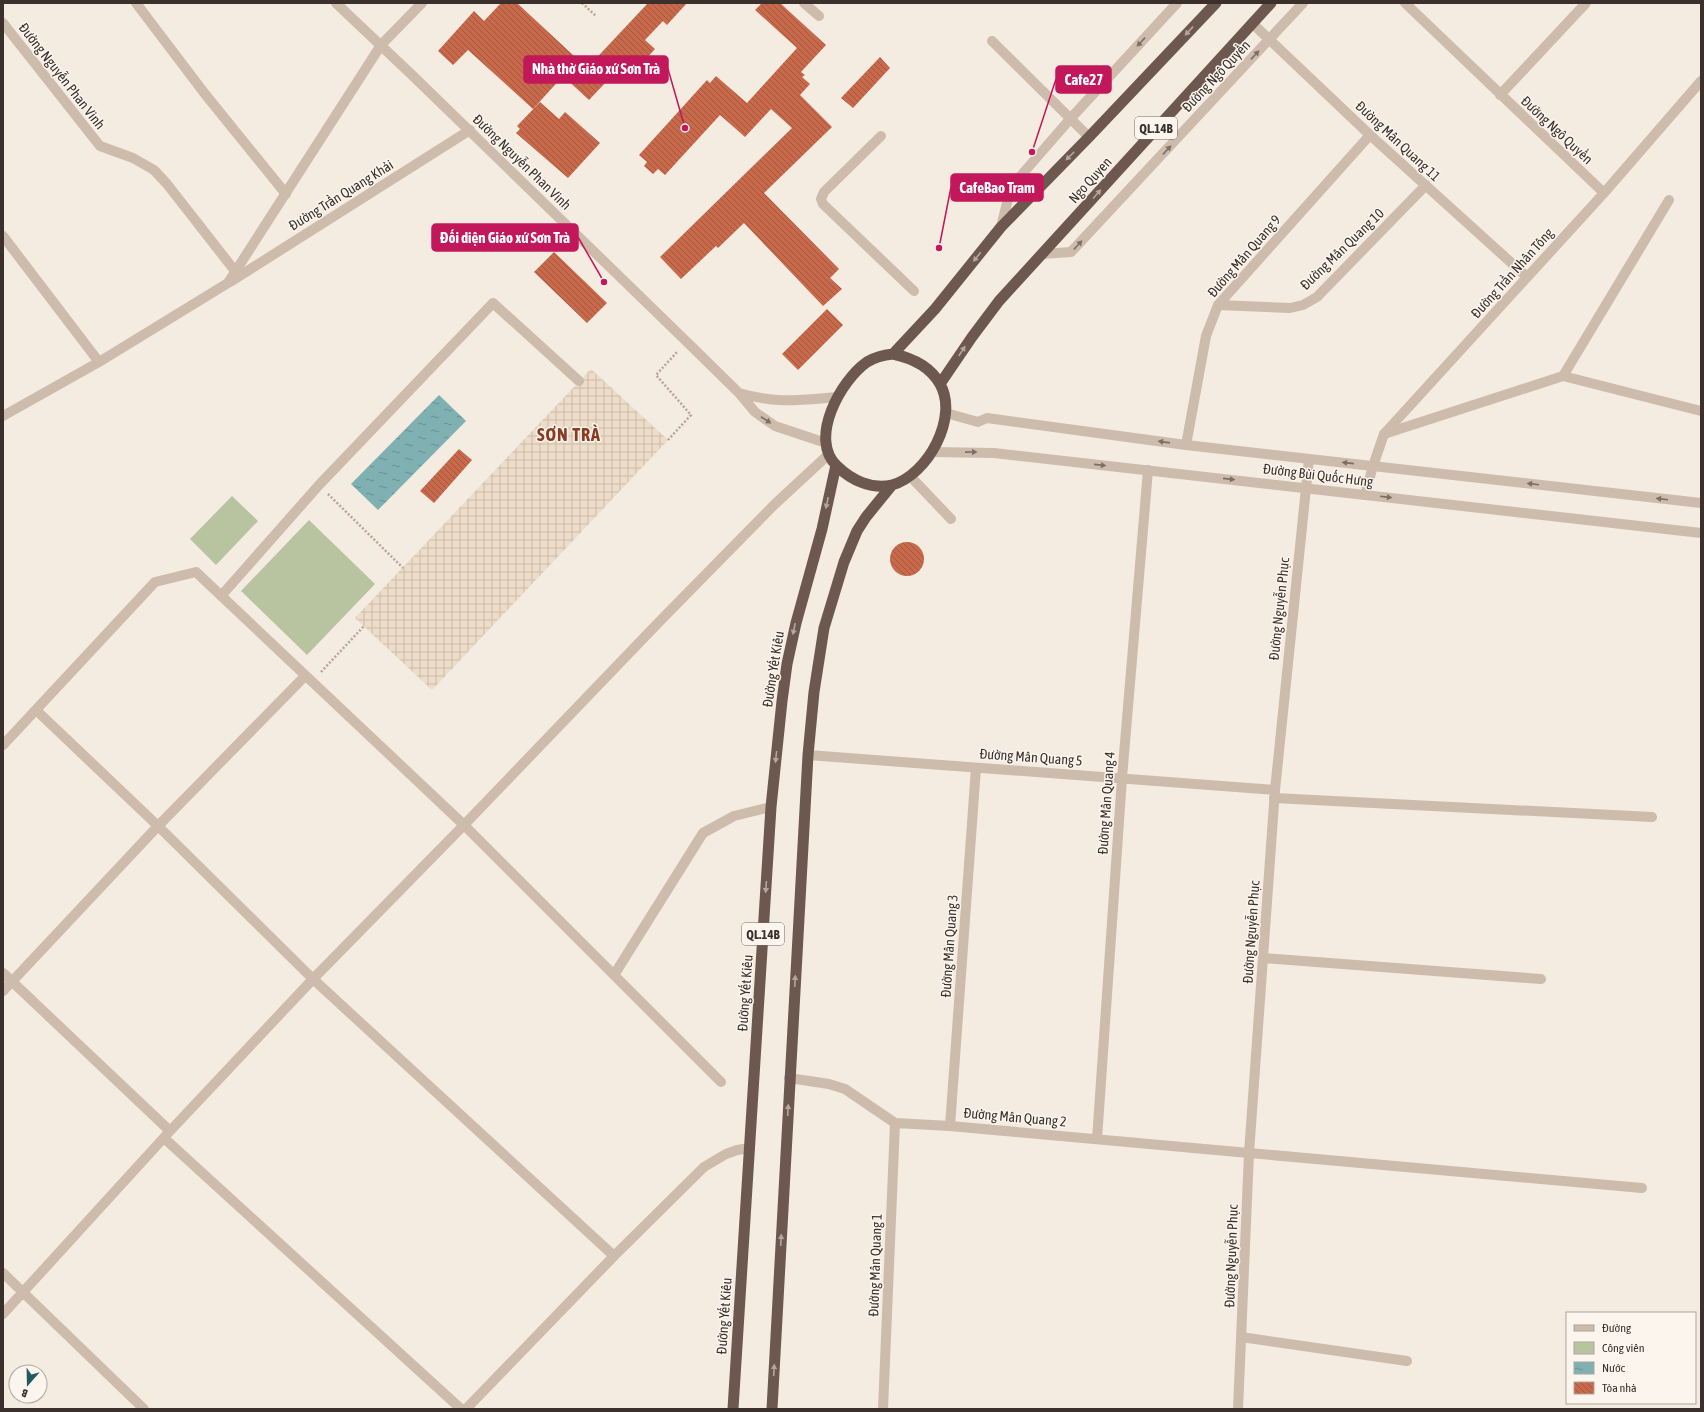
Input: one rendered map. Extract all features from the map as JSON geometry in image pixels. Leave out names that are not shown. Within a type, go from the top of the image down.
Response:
[{"type":"highway","name":"QL.14B","points":[[893,354],[935,310],[1001,227],[1216,3]]},
{"type":"highway","name":"Ngo Quyen","points":[[940,384],[999,301],[1271,3]]},
{"type":"highway","points":[[893,354],[911,358],[928,369],[940,384],[945,398],[946,413],[942,432],[932,452],[910,476],[892,485],[876,486],[862,483],[848,475],[836,465],[829,454],[826,443],[826,429],[831,412],[838,397],[849,380],[868,361],[881,356],[893,354]]},
{"type":"highway","name":"Đường Yết Kiêu","points":[[734,1409],[771,807],[787,664],[796,623],[822,529],[836,465]]},
{"type":"highway","name":"QL.14B","points":[[772,1409],[789,1078],[808,755],[814,692],[824,628],[844,562],[857,531],[866,517],[892,485]]},
{"type":"street","points":[[136,3],[205,94],[286,194]]},
{"type":"street","name":"Đường Nguyễn Phan Vinh","points":[[336,3],[470,130],[739,392],[756,412],[775,426],[826,443]]},
{"type":"street","name":"Đường Trần Quang Khải","points":[[228,283],[381,45],[422,3]]},
{"type":"street","points":[[804,3],[818,16]]},
{"type":"street","points":[[1001,227],[1011,186],[1071,118],[1177,3]]},
{"type":"street","name":"Đường Ngô Quyền","points":[[1042,254],[1071,252],[1303,3]]},
{"type":"street","name":"Đường Ngô Quyền","points":[[1405,3],[1604,194]]},
{"type":"street","points":[[1500,95],[1586,3]]},
{"type":"street","name":"Đường Nguyễn Phan Vinh","points":[[3,23],[100,146],[133,158],[154,170],[167,184],[235,271]]},
{"type":"street","name":"Đường Mân Quang 11","points":[[1252,23],[1370,135],[1527,277]]},
{"type":"street","points":[[992,41],[1089,137]]},
{"type":"street","name":"Đường Trần Nhân Tông","points":[[1365,495],[1372,466],[1384,434],[1604,194],[1701,81]]},
{"type":"street","name":"Đường Trần Quang Khải","points":[[3,416],[98,362],[228,283],[470,130]]},
{"type":"street","name":"Đường Mân Quang 9","points":[[1186,445],[1206,336],[1218,305],[1370,135]]},
{"type":"street","points":[[881,136],[824,192],[821,199],[823,204],[914,291]]},
{"type":"street","name":"Đường Mân Quang 10","points":[[1218,305],[1290,308],[1303,305],[1317,297],[1426,185]]},
{"type":"street","points":[[1563,376],[1669,200]]},
{"type":"street","points":[[3,236],[98,362]]},
{"type":"street","points":[[221,596],[319,485],[493,304],[579,381]]},
{"type":"street","points":[[1384,434],[1563,376],[1701,411]]},
{"type":"street","name":"Đường Nguyễn Phan Vinh","points":[[739,392],[764,400],[782,401],[838,397]]},
{"type":"street","name":"Đường Bùi Quốc Hưng","points":[[946,413],[978,422],[987,418],[1186,445],[1701,503]]},
{"type":"street","name":"Đường Bùi Quốc Hưng","points":[[932,452],[994,453],[1701,533]]},
{"type":"street","points":[[3,1314],[313,978],[464,825],[775,504],[829,454]]},
{"type":"street","name":"Đường Nguyễn Phục","points":[[1238,1409],[1249,1152],[1275,794],[1309,459]]},
{"type":"street","name":"Đường Mân Quang 4","points":[[1097,1139],[1122,778],[1148,470]]},
{"type":"street","points":[[910,476],[951,519]]},
{"type":"street","points":[[3,745],[155,582],[196,572],[464,825],[721,1082]]},
{"type":"street","points":[[3,991],[158,826],[308,679]]},
{"type":"street","points":[[36,710],[158,826],[313,978],[614,1256]]},
{"type":"street","name":"Đường Mân Quang 5","points":[[808,755],[1122,778],[1275,794],[1652,816]]},
{"type":"street","name":"Đường Mân Quang 3","points":[[950,1126],[976,768]]},
{"type":"street","points":[[614,976],[702,833],[734,816],[771,807]]},
{"type":"street","points":[[1263,958],[1541,979]]},
{"type":"street","points":[[3,973],[167,1135],[461,1409]]},
{"type":"street","name":"Đường Mân Quang 2","points":[[789,1078],[829,1084],[845,1089],[895,1122],[1249,1152],[1642,1188]]},
{"type":"street","name":"Đường Mân Quang 1","points":[[883,1409],[895,1122]]},
{"type":"street","points":[[466,1409],[614,1256],[704,1167],[726,1154],[737,1150],[750,1148]]},
{"type":"street","points":[[3,1273],[144,1409]]},
{"type":"street","points":[[1241,1337],[1407,1361]]},
{"type":"path","points":[[582,3],[596,16]]},
{"type":"path","points":[[668,440],[691,415],[656,375],[687,342]]},
{"type":"path","points":[[319,485],[403,568]]},
{"type":"path","points":[[308,679],[364,626]]},
{"type":"green space","points":[[232,496],[258,521],[216,565],[190,539]]},
{"type":"green space","points":[[309,520],[375,584],[307,655],[241,591]]},
{"type":"shaded area","points":[[591,369],[668,440],[432,690],[355,618]]},
{"type":"water","points":[[439,395],[466,421],[378,510],[351,484]]},
{"type":"building","points":[[501,3],[517,3],[587,68],[648,3],[687,3],[667,25],[663,21],[645,40],[655,49],[634,72],[624,63],[589,100],[563,76],[533,109],[468,50],[453,65],[438,51],[474,11],[484,21]]},
{"type":"building","points":[[762,3],[780,3],[826,45],[801,72],[805,75],[802,77],[810,84],[800,95],[832,127],[764,193],[839,269],[830,278],[842,289],[823,306],[744,223],[718,248],[716,246],[681,279],[660,257],[792,128],[771,109],[745,137],[720,115],[665,175],[658,169],[653,174],[644,166],[647,162],[639,155],[707,80],[710,83],[716,76],[747,103],[797,48],[755,10]]},
{"type":"building","points":[[880,57],[890,68],[853,108],[841,98]]},
{"type":"building","points":[[540,102],[559,119],[565,112],[600,143],[568,178],[516,133],[520,129],[517,126]]},
{"type":"building","points":[[554,252],[607,303],[587,323],[534,272]]},
{"type":"building","points":[[827,309],[843,325],[798,370],[782,354]]},
{"type":"building","points":[[459,449],[472,460],[434,503],[420,491]]},
{"type":"building","points":[[907,542],[919,547],[924,559],[919,571],[907,576],[895,571],[890,559],[895,547]]},
{"type":"place","name":"Nhà thờ Giáo xứ Sơn Trà","points":[[685,128]]},
{"type":"place","name":"Cafe27","points":[[1032,152]]},
{"type":"place","name":"CafeBao Tram","points":[[939,248]]},
{"type":"place","name":"Đối diện Giáo xứ Sơn Trà","points":[[604,282]]},
{"type":"district","name":"SƠN TRÀ","points":[[569,434]]}]
